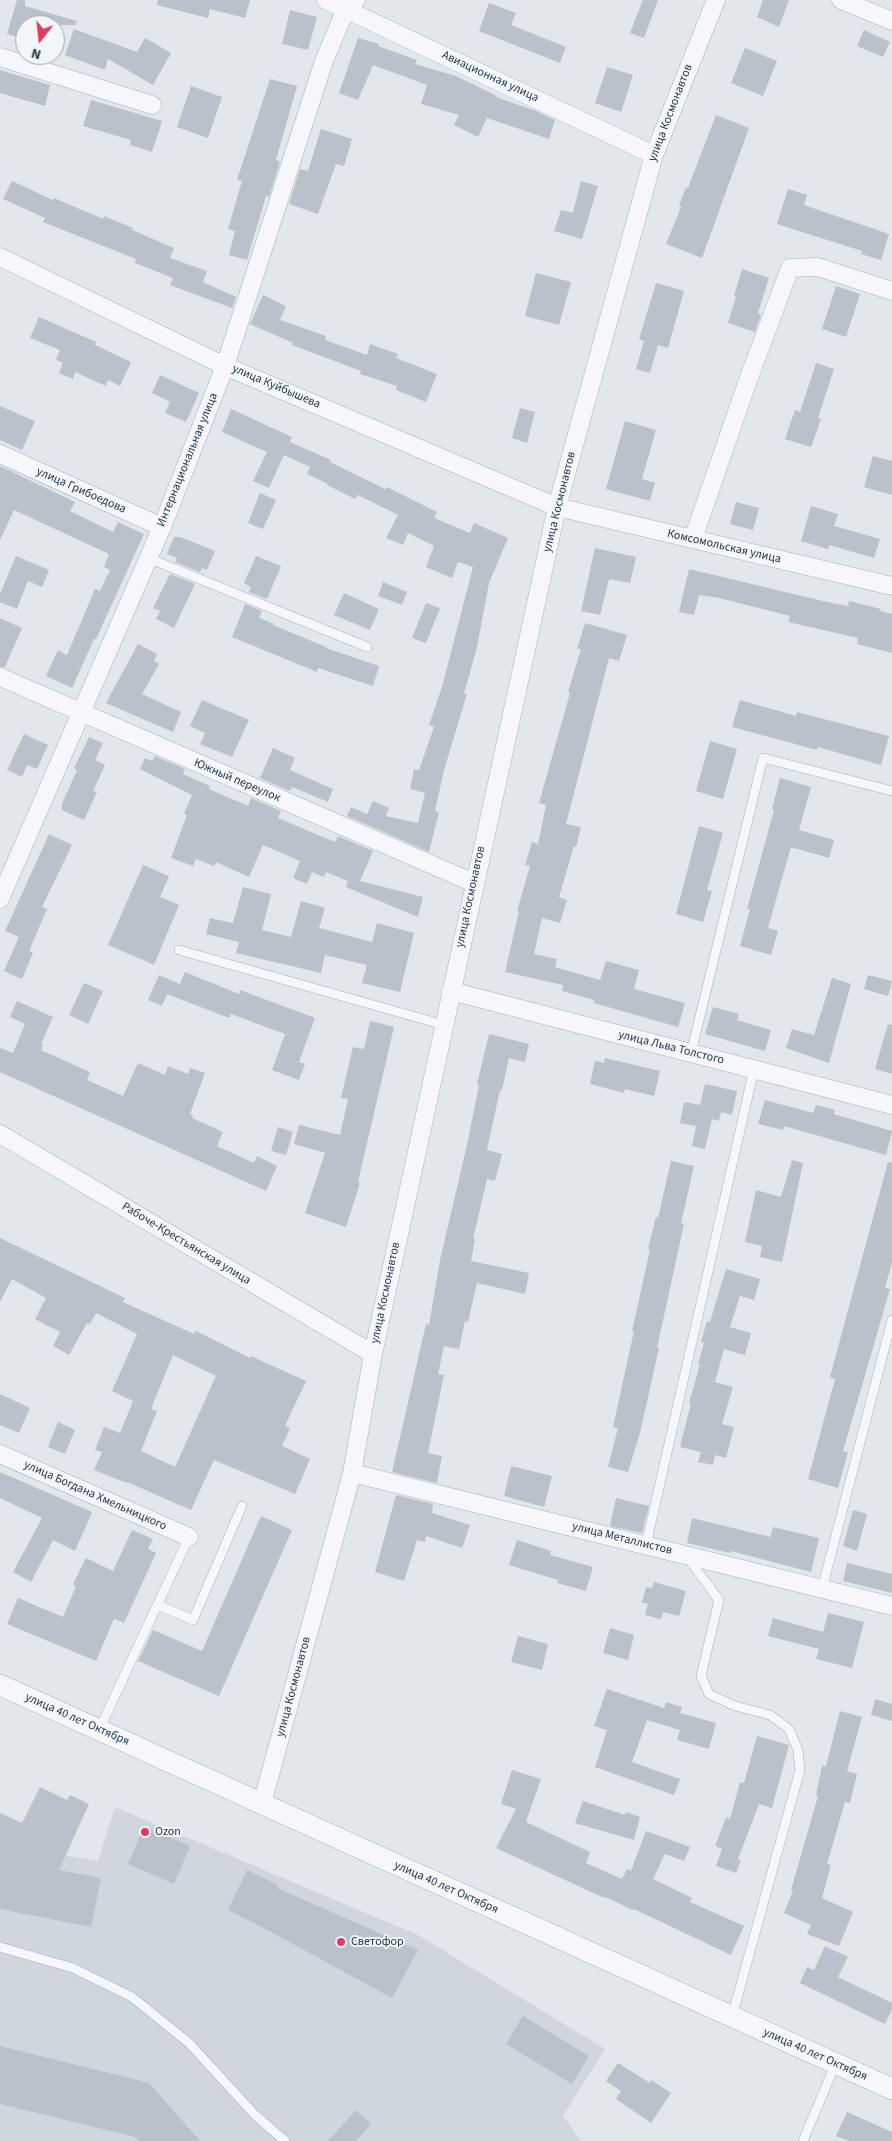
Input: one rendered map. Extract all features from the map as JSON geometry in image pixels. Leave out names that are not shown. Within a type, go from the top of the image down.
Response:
[{"type":"street","name":"Авиационная улица","points":[[326,0],[351,4],[654,155]]},
{"type":"street","name":"улица Космонавтов","points":[[262,1804],[352,1473],[373,1354],[557,507],[654,155],[716,0]]},
{"type":"street","points":[[841,0],[892,21]]},
{"type":"street","name":"Интернациональная улица","points":[[0,897],[82,714],[162,527],[225,366],[324,61],[351,4]]},
{"type":"street","points":[[0,57],[152,105]]},
{"type":"street","name":"улица Куйбышева","points":[[0,257],[225,366],[557,507]]},
{"type":"street","points":[[693,539],[747,383],[790,268],[818,267],[892,291]]},
{"type":"street","name":"улица Грибоедова","points":[[0,454],[162,527]]},
{"type":"street","name":"Комсомольская улица","points":[[557,507],[892,586]]},
{"type":"street","name":"Южный переулок","points":[[0,677],[474,883]]},
{"type":"street","name":"улица Льва Толстого","points":[[451,991],[892,1105]]},
{"type":"street","name":"Рабоче-Крестьянская улица","points":[[0,1134],[373,1354]]},
{"type":"street","name":"улица Богдана Хмельницкого","points":[[0,1454],[189,1537]]},
{"type":"street","name":"улица Металлистов","points":[[352,1473],[892,1606]]},
{"type":"street","name":"улица 40 лет Октября","points":[[0,1685],[835,2065],[892,2089]]},
{"type":"lane","points":[[148,558],[367,647]]},
{"type":"lane","points":[[691,1053],[764,758],[892,790]]},
{"type":"lane","points":[[179,950],[444,1025]]},
{"type":"lane","points":[[646,1545],[754,1069]]},
{"type":"lane","points":[[822,1589],[892,1320]]},
{"type":"lane","points":[[158,1605],[193,1620],[242,1506]]},
{"type":"lane","points":[[99,1730],[189,1537]]},
{"type":"lane","points":[[685,1555],[719,1600],[700,1676],[709,1694],[734,1706],[770,1715],[790,1729],[798,1750],[800,1764],[778,1856],[732,2018]]},
{"type":"lane","points":[[0,1947],[73,1968],[132,1996],[189,2043],[255,2115],[285,2141]]},
{"type":"lane","points":[[803,2141],[835,2065]]},
{"type":"shaded area","points":[[115,1807],[418,1935],[605,2049],[563,2116],[581,2141],[0,2141],[0,1844],[98,1861]]},
{"type":"building","points":[[17,0],[25,0],[25,6],[56,15],[15,15],[15,36],[7,34]]},
{"type":"building","points":[[158,0],[250,0],[245,18],[210,9],[208,18],[157,5]]},
{"type":"building","points":[[643,0],[658,0],[644,38],[630,33]]},
{"type":"building","points":[[763,0],[789,0],[779,27],[757,17]]},
{"type":"building","points":[[489,3],[516,13],[511,25],[566,47],[560,63],[479,31]]},
{"type":"building","points":[[290,10],[317,17],[308,50],[282,44]]},
{"type":"building","points":[[65,18],[77,21],[76,25],[65,25]]},
{"type":"building","points":[[74,29],[137,52],[145,38],[171,53],[153,85],[108,59],[105,70],[65,55]]},
{"type":"building","points":[[864,30],[890,42],[883,57],[857,46]]},
{"type":"building","points":[[358,38],[379,44],[378,46],[417,60],[415,64],[456,76],[496,97],[555,120],[549,139],[487,118],[478,137],[454,125],[459,115],[421,104],[427,85],[373,65],[358,100],[339,93]]},
{"type":"building","points":[[745,48],[777,61],[763,96],[731,83]]},
{"type":"building","points":[[607,67],[633,75],[621,112],[595,103]]},
{"type":"building","points":[[0,70],[50,85],[45,106],[0,93]]},
{"type":"building","points":[[270,79],[297,86],[276,160],[280,162],[269,197],[266,196],[247,260],[229,255],[235,231],[228,229],[242,181],[237,180]]},
{"type":"building","points":[[191,86],[222,97],[208,138],[177,127]]},
{"type":"building","points":[[91,100],[162,121],[152,152],[130,145],[131,140],[83,126]]},
{"type":"building","points":[[716,115],[749,128],[702,258],[666,244],[681,207],[679,206],[686,187],[688,188]]},
{"type":"building","points":[[321,129],[352,139],[344,166],[336,164],[318,214],[289,204],[300,169],[308,171]]},
{"type":"building","points":[[12,181],[53,200],[54,198],[103,219],[104,216],[174,248],[170,258],[207,271],[203,282],[236,297],[232,308],[170,285],[173,278],[135,263],[136,259],[43,222],[45,218],[3,199]]},
{"type":"building","points":[[581,181],[598,186],[582,239],[554,231],[561,210],[573,213]]},
{"type":"building","points":[[788,189],[807,195],[804,205],[889,234],[881,260],[861,254],[862,251],[777,224]]},
{"type":"building","points":[[742,269],[769,278],[758,313],[761,315],[755,332],[728,323]]},
{"type":"building","points":[[536,273],[571,282],[559,325],[525,316]]},
{"type":"building","points":[[656,283],[684,291],[668,348],[658,345],[650,373],[636,369],[644,341],[639,339]]},
{"type":"building","points":[[836,286],[860,294],[846,337],[822,329]]},
{"type":"building","points":[[263,295],[286,306],[280,320],[326,336],[325,340],[367,355],[370,344],[398,354],[396,358],[437,374],[426,402],[396,390],[397,386],[360,374],[361,371],[292,345],[293,343],[250,324]]},
{"type":"building","points":[[39,317],[96,342],[95,345],[131,362],[120,386],[108,380],[106,386],[75,372],[73,379],[59,373],[63,363],[56,360],[60,350],[30,338]]},
{"type":"building","points":[[816,363],[834,369],[818,418],[821,419],[811,447],[785,439],[795,410],[800,412]]},
{"type":"building","points":[[160,375],[199,393],[186,422],[165,413],[170,402],[152,393]]},
{"type":"building","points":[[0,406],[35,421],[22,450],[0,440]]},
{"type":"building","points":[[520,408],[535,412],[527,443],[512,438]]},
{"type":"building","points":[[231,409],[292,437],[290,442],[331,460],[330,462],[437,512],[434,518],[470,533],[474,523],[508,538],[489,583],[477,647],[464,694],[467,694],[444,770],[435,811],[439,812],[429,852],[347,816],[351,807],[367,814],[373,801],[389,808],[386,816],[418,823],[425,793],[410,789],[414,769],[419,770],[434,727],[429,725],[442,687],[473,567],[458,562],[452,578],[426,567],[434,546],[408,533],[403,545],[386,538],[398,515],[358,495],[355,499],[327,485],[307,474],[310,467],[284,455],[269,488],[253,481],[267,452],[222,432]]},
{"type":"building","points":[[625,421],[656,430],[642,479],[655,483],[650,501],[606,489]]},
{"type":"building","points":[[873,456],[892,461],[892,495],[864,487]]},
{"type":"building","points":[[0,466],[75,502],[70,511],[113,532],[118,522],[144,534],[72,688],[46,676],[58,650],[67,655],[95,589],[100,591],[110,570],[104,567],[109,554],[14,510],[0,540]]},
{"type":"building","points":[[260,493],[276,500],[263,529],[248,523]]},
{"type":"building","points":[[736,502],[759,508],[753,530],[730,524]]},
{"type":"building","points":[[811,506],[838,514],[834,526],[880,539],[874,558],[829,545],[828,549],[801,541]]},
{"type":"building","points":[[174,537],[180,537],[215,551],[207,570],[202,568],[200,572],[175,562],[177,558],[167,554]]},
{"type":"building","points":[[595,548],[636,557],[630,583],[609,579],[600,615],[581,611]]},
{"type":"building","points":[[16,556],[49,570],[42,587],[28,581],[17,609],[0,602],[0,594]]},
{"type":"building","points":[[256,556],[281,566],[267,599],[249,592],[251,587],[244,583]]},
{"type":"building","points":[[689,569],[827,602],[848,606],[849,601],[881,609],[880,611],[892,614],[892,653],[857,644],[858,638],[788,622],[790,616],[719,598],[699,595],[694,615],[679,612]]},
{"type":"building","points":[[170,574],[195,584],[174,628],[156,619],[160,611],[153,608]]},
{"type":"building","points":[[383,582],[407,592],[402,605],[378,596]]},
{"type":"building","points":[[344,593],[379,609],[370,630],[334,615]]},
{"type":"building","points":[[426,603],[440,608],[426,643],[412,638]]},
{"type":"building","points":[[245,604],[262,611],[259,618],[273,625],[326,648],[379,666],[373,686],[318,668],[317,672],[232,637]]},
{"type":"building","points":[[0,618],[22,628],[5,667],[0,667]]},
{"type":"building","points":[[585,623],[627,635],[619,661],[609,658],[566,824],[581,827],[559,897],[567,900],[560,923],[542,918],[534,954],[557,959],[555,967],[600,980],[606,961],[639,970],[634,989],[685,1003],[678,1027],[594,1003],[594,1000],[562,991],[563,985],[505,972],[519,911],[517,911],[530,866],[525,865],[532,842],[538,844],[546,805],[539,803],[570,693],[568,692],[581,649],[577,649]]},
{"type":"building","points":[[138,644],[157,654],[154,661],[159,664],[142,694],[181,712],[173,732],[106,703]]},
{"type":"building","points":[[202,700],[249,720],[232,757],[200,744],[205,733],[190,726]]},
{"type":"building","points":[[740,700],[796,716],[797,712],[889,736],[881,765],[818,747],[817,750],[732,727]]},
{"type":"building","points":[[24,734],[48,745],[37,769],[27,765],[22,777],[7,770]]},
{"type":"building","points":[[89,737],[103,743],[95,760],[105,765],[93,791],[97,792],[84,820],[62,810],[62,804],[77,770],[74,768]]},
{"type":"building","points":[[710,741],[737,749],[723,799],[696,791]]},
{"type":"building","points":[[273,748],[295,758],[290,770],[333,789],[328,802],[292,787],[290,791],[260,778]]},
{"type":"building","points":[[155,756],[185,769],[183,774],[210,786],[209,789],[248,806],[251,798],[281,811],[278,818],[335,842],[338,836],[373,851],[360,881],[423,897],[418,917],[346,887],[348,881],[326,872],[324,877],[312,872],[307,884],[293,878],[300,861],[263,845],[249,877],[216,862],[214,866],[196,859],[193,866],[171,858],[187,815],[184,814],[192,795],[140,769],[145,758],[152,761]]},
{"type":"building","points":[[780,778],[811,787],[799,830],[834,840],[829,858],[791,847],[768,928],[778,931],[771,955],[740,946],[750,909],[747,909],[774,810],[772,809]]},
{"type":"building","points":[[699,826],[723,833],[707,890],[712,891],[703,922],[676,914]]},
{"type":"building","points":[[49,834],[72,845],[42,907],[47,909],[29,951],[33,953],[22,979],[4,971],[19,937],[5,931]]},
{"type":"building","points":[[143,865],[169,876],[160,897],[179,905],[154,965],[108,945]]},
{"type":"building","points":[[243,887],[271,894],[262,930],[291,937],[301,901],[325,908],[319,928],[372,942],[377,923],[414,933],[400,992],[362,983],[367,965],[325,955],[321,973],[236,953],[239,942],[206,934],[210,918],[233,923]]},
{"type":"building","points":[[185,972],[239,994],[240,990],[315,1018],[299,1062],[305,1064],[299,1080],[272,1070],[285,1034],[231,1014],[229,1018],[167,994],[162,1006],[148,1000],[159,975],[180,984]]},
{"type":"building","points":[[868,975],[892,981],[888,996],[864,989]]},
{"type":"building","points":[[832,978],[851,984],[829,1063],[786,1048],[792,1029],[814,1035]]},
{"type":"building","points":[[84,983],[103,991],[88,1024],[69,1015]]},
{"type":"building","points":[[17,1001],[53,1017],[41,1044],[43,1045],[41,1050],[90,1072],[87,1080],[123,1096],[138,1063],[165,1075],[168,1066],[188,1074],[190,1068],[205,1073],[190,1114],[193,1115],[192,1118],[223,1132],[217,1146],[254,1163],[257,1156],[277,1166],[266,1191],[0,1072],[0,1048],[13,1053],[25,1024],[10,1017]]},
{"type":"building","points":[[713,1007],[739,1014],[737,1020],[771,1030],[765,1051],[705,1034]]},
{"type":"building","points":[[370,1021],[394,1027],[358,1182],[360,1183],[346,1227],[305,1213],[325,1153],[294,1144],[299,1125],[340,1135],[348,1099],[341,1098],[353,1047],[364,1049]]},
{"type":"building","points":[[888,1024],[892,1025],[892,1074],[875,1069]]},
{"type":"building","points":[[489,1034],[529,1044],[525,1062],[509,1058],[502,1090],[500,1090],[487,1150],[502,1154],[495,1181],[487,1179],[473,1239],[475,1239],[471,1261],[529,1273],[525,1294],[477,1283],[468,1322],[465,1321],[459,1349],[444,1346],[438,1374],[444,1375],[428,1453],[442,1456],[437,1483],[392,1472],[426,1324],[429,1325],[440,1260],[467,1145],[479,1085],[477,1084]]},
{"type":"building","points":[[605,1058],[660,1071],[654,1096],[625,1089],[624,1093],[590,1084],[595,1061],[604,1063]]},
{"type":"building","points":[[705,1084],[737,1091],[732,1115],[721,1112],[719,1121],[712,1119],[705,1149],[692,1146],[696,1126],[680,1123],[684,1102],[700,1105]]},
{"type":"building","points":[[765,1100],[813,1113],[816,1105],[835,1110],[834,1114],[892,1131],[886,1155],[784,1126],[783,1130],[758,1124]]},
{"type":"building","points":[[278,1127],[293,1132],[286,1155],[271,1151]]},
{"type":"building","points":[[792,1160],[803,1163],[782,1262],[760,1257],[762,1246],[745,1242],[756,1190],[781,1197]]},
{"type":"building","points":[[671,1161],[694,1166],[681,1223],[684,1224],[657,1348],[659,1348],[640,1433],[628,1472],[608,1467],[618,1428],[613,1427],[650,1250],[648,1249],[656,1217],[658,1218]]},
{"type":"building","points":[[888,1162],[892,1163],[892,1262],[885,1288],[890,1289],[843,1451],[848,1452],[838,1488],[808,1479],[835,1379],[830,1377]]},
{"type":"building","points":[[0,1238],[125,1298],[123,1302],[194,1334],[196,1331],[250,1358],[251,1356],[306,1381],[285,1426],[290,1428],[282,1446],[310,1459],[295,1494],[214,1460],[191,1510],[94,1470],[102,1452],[95,1450],[104,1427],[120,1433],[133,1401],[112,1391],[137,1334],[96,1313],[90,1324],[87,1323],[69,1355],[53,1346],[60,1332],[35,1319],[46,1298],[12,1279],[0,1302]],"holes":[[[173,1355],[216,1376],[175,1467],[141,1451],[157,1411],[151,1409]]]},
{"type":"building","points":[[726,1269],[760,1279],[754,1300],[740,1296],[730,1327],[751,1333],[745,1355],[724,1349],[715,1382],[733,1387],[722,1424],[734,1427],[726,1458],[715,1455],[713,1465],[698,1462],[701,1452],[680,1447],[691,1403],[689,1403],[700,1364],[698,1364],[704,1343],[701,1342],[707,1321],[710,1322]]},
{"type":"building","points":[[0,1394],[30,1408],[19,1433],[0,1425]]},
{"type":"building","points":[[58,1422],[75,1430],[65,1454],[48,1447]]},
{"type":"building","points":[[511,1466],[552,1476],[544,1507],[504,1496]]},
{"type":"building","points":[[0,1472],[92,1512],[75,1551],[53,1540],[31,1582],[13,1572],[42,1518],[0,1498]]},
{"type":"building","points":[[396,1495],[433,1504],[432,1513],[470,1525],[462,1548],[426,1536],[425,1542],[417,1540],[404,1581],[375,1572]]},
{"type":"building","points":[[616,1498],[649,1506],[642,1533],[610,1526]]},
{"type":"building","points":[[853,1510],[867,1514],[857,1551],[843,1546]]},
{"type":"building","points":[[261,1516],[292,1530],[219,1696],[138,1661],[153,1630],[202,1651]]},
{"type":"building","points":[[692,1518],[770,1537],[773,1527],[819,1538],[811,1572],[731,1551],[730,1553],[687,1543]]},
{"type":"building","points":[[132,1530],[153,1539],[148,1549],[156,1553],[124,1623],[114,1619],[96,1661],[7,1624],[18,1598],[63,1617],[76,1586],[73,1584],[86,1558],[113,1571]]},
{"type":"building","points":[[517,1540],[551,1551],[550,1555],[593,1567],[586,1591],[557,1583],[558,1580],[509,1565]]},
{"type":"building","points":[[847,1563],[892,1574],[892,1593],[843,1581]]},
{"type":"building","points":[[654,1582],[686,1591],[679,1616],[663,1612],[661,1619],[645,1615],[648,1604],[642,1602],[646,1587],[652,1588]]},
{"type":"building","points":[[828,1613],[864,1622],[852,1668],[816,1659],[819,1649],[768,1636],[773,1618],[823,1632]]},
{"type":"building","points":[[610,1628],[634,1635],[628,1660],[603,1653]]},
{"type":"building","points":[[518,1636],[548,1644],[542,1670],[511,1662]]},
{"type":"building","points":[[607,1689],[664,1708],[666,1702],[682,1707],[680,1713],[716,1723],[709,1749],[677,1740],[680,1730],[647,1720],[632,1762],[680,1779],[674,1795],[595,1767],[607,1730],[594,1726]]},
{"type":"building","points":[[875,1699],[892,1704],[892,1721],[871,1715]]},
{"type":"building","points":[[840,1711],[862,1717],[847,1771],[857,1774],[850,1803],[845,1802],[827,1864],[831,1865],[822,1898],[853,1912],[839,1946],[807,1934],[811,1925],[784,1913],[793,1891],[791,1890],[818,1796],[816,1795],[822,1766],[826,1766]]},
{"type":"building","points":[[757,1736],[789,1745],[772,1808],[759,1804],[738,1859],[741,1860],[736,1873],[716,1866],[722,1849],[715,1846],[726,1817],[730,1819],[740,1782],[744,1783]]},
{"type":"building","points":[[512,1770],[541,1779],[526,1822],[590,1852],[586,1863],[622,1879],[627,1869],[631,1871],[646,1831],[690,1847],[684,1861],[665,1854],[653,1879],[692,1898],[690,1902],[744,1926],[731,1955],[634,1909],[604,1898],[496,1848],[516,1809],[501,1804]]},
{"type":"building","points":[[40,1787],[67,1800],[70,1795],[89,1804],[59,1870],[101,1878],[91,1927],[0,1909],[0,1813],[22,1823]]},
{"type":"building","points":[[583,1801],[625,1815],[626,1812],[640,1817],[634,1840],[575,1823]]},
{"type":"building","points":[[144,1826],[190,1846],[174,1884],[128,1864]]},
{"type":"building","points":[[247,1870],[278,1885],[277,1888],[418,1950],[392,1998],[228,1910]]},
{"type":"building","points":[[825,1946],[848,1957],[838,1977],[892,2003],[892,2009],[885,2024],[800,1983],[807,1967],[814,1970]]},
{"type":"building","points":[[523,2016],[589,2056],[572,2084],[506,2044]]},
{"type":"building","points":[[0,2046],[149,2083],[200,2141],[139,2141],[135,2137],[0,2104]]},
{"type":"building","points":[[618,2063],[650,2083],[651,2080],[671,2093],[651,2123],[616,2099],[621,2091],[606,2081]]},
{"type":"building","points":[[356,2110],[371,2124],[356,2141],[328,2141]]},
{"type":"building","points":[[847,2112],[892,2132],[892,2141],[849,2141],[836,2136]]},
{"type":"place","name":"Ozon","points":[[145,1832]]},
{"type":"place","name":"Светофор","points":[[341,1942]]}]
